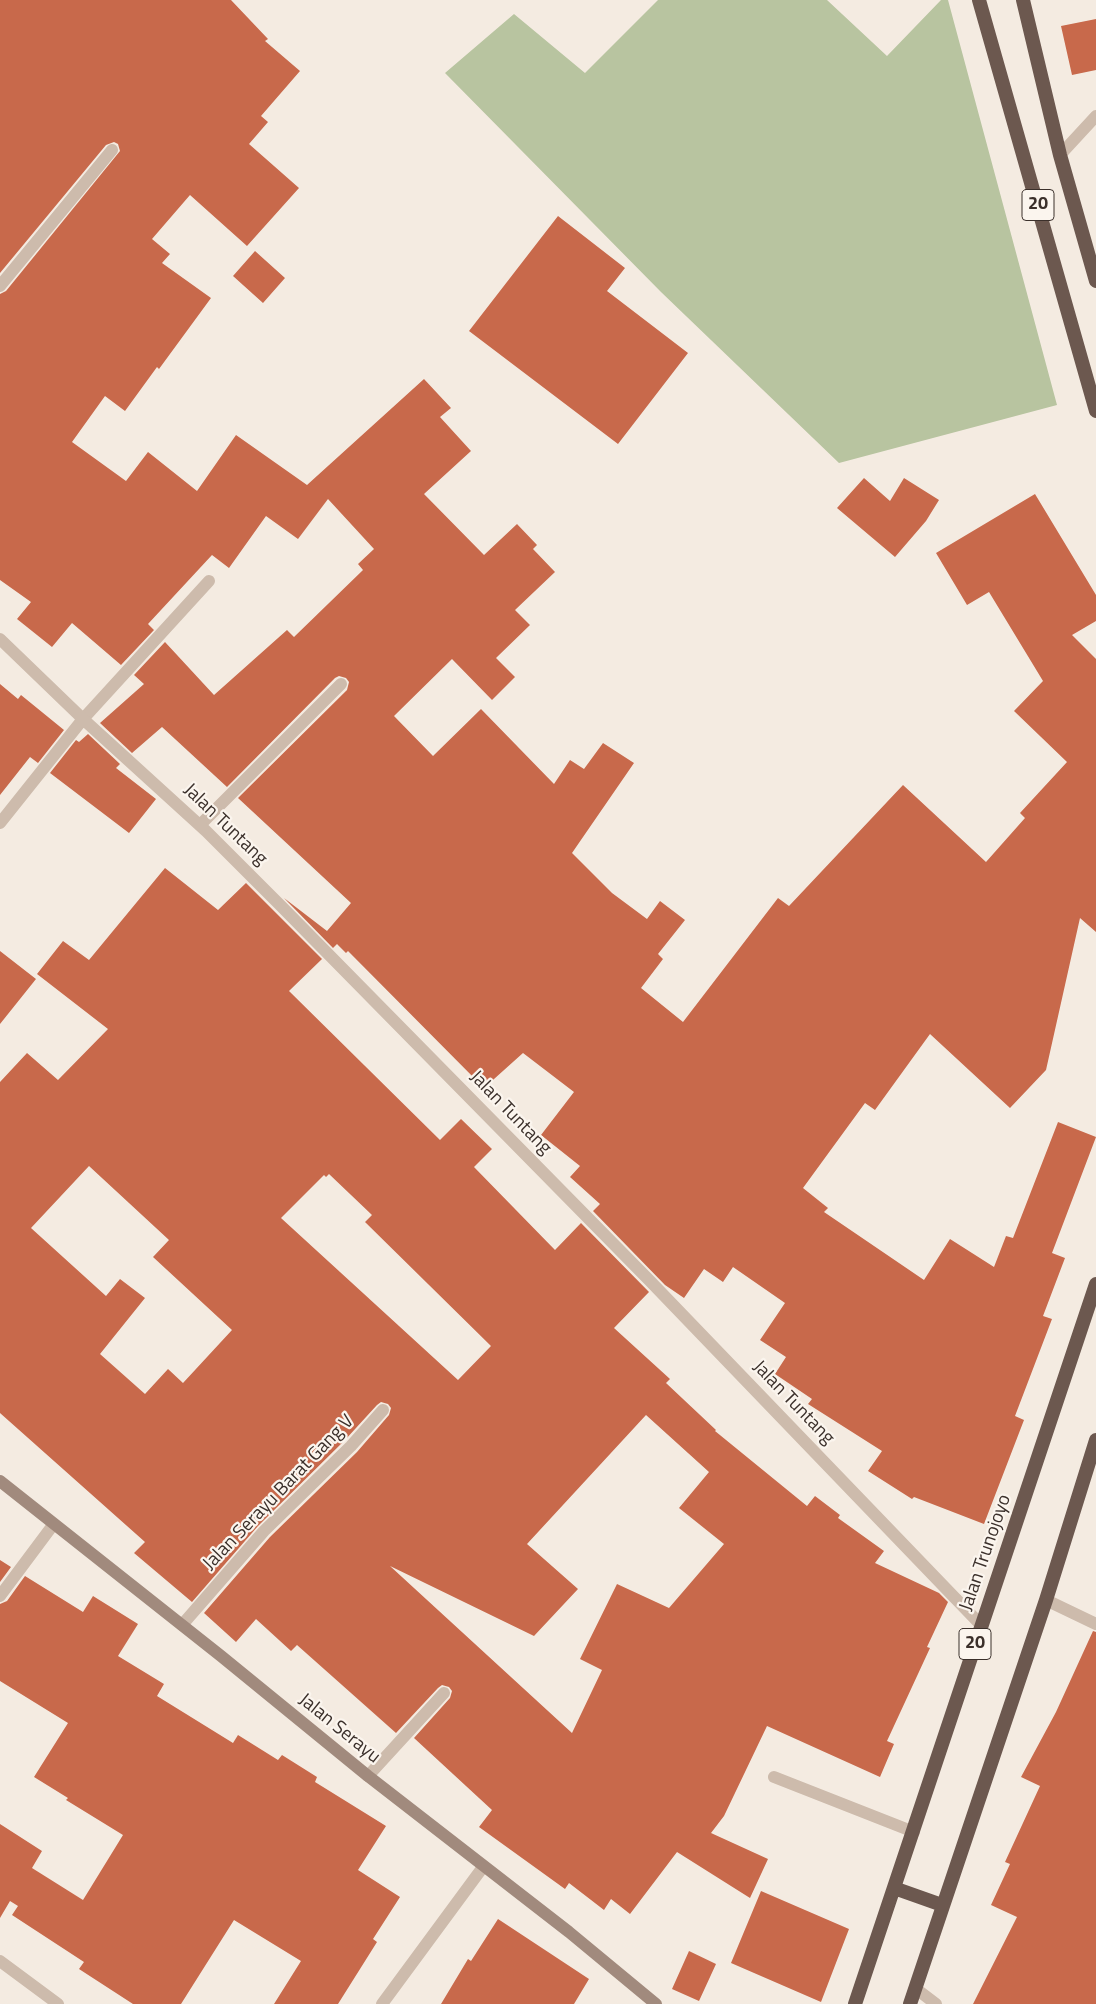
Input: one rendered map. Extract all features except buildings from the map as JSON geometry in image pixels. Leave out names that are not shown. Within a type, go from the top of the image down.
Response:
[{"type":"highway","name":"20","points":[[979,0],[1096,411]]},
{"type":"highway","name":"20","points":[[1023,0],[1060,155],[1096,281]]},
{"type":"highway","name":"Jalan Trunojoyo","points":[[855,2004],[1096,1284]]},
{"type":"highway","points":[[910,2004],[1046,1600],[1096,1440]]},
{"type":"highway","points":[[894,1888],[942,1905]]},
{"type":"main road","name":"Jalan Serayu","points":[[0,1481],[368,1776],[569,1932],[656,2004]]},
{"type":"street","points":[[1060,155],[1096,116]]},
{"type":"street","points":[[0,286],[112,150]]},
{"type":"street","points":[[0,823],[83,719],[210,581]]},
{"type":"street","name":"Jalan Tuntang","points":[[0,639],[83,719],[200,825],[650,1281],[981,1626]]},
{"type":"street","points":[[200,825],[341,684]]},
{"type":"street","name":"Jalan Serayu Barat Gang V","points":[[182,1625],[264,1531],[351,1446],[383,1410]]},
{"type":"street","points":[[0,1596],[53,1525]]},
{"type":"street","points":[[1046,1600],[1096,1624]]},
{"type":"street","points":[[368,1776],[444,1693]]},
{"type":"street","points":[[774,1777],[914,1832]]},
{"type":"street","points":[[382,2004],[483,1867]]},
{"type":"street","points":[[0,1961],[58,2004]]},
{"type":"street","points":[[914,1988],[936,2004]]},
{"type":"green space","points":[[658,0],[827,0],[887,56],[941,0],[948,0],[1057,405],[839,463],[661,292],[445,73],[514,14],[585,73]]}]
